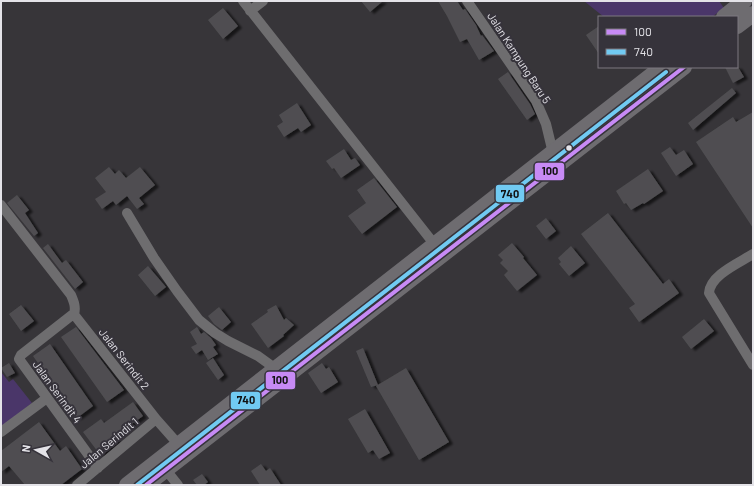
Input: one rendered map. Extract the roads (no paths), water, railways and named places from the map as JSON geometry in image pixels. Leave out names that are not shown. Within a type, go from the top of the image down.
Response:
[{"type":"highway","points":[[725,16],[744,1]]},
{"type":"highway","points":[[738,25],[753,14]]},
{"type":"highway","points":[[127,485],[661,68]]},
{"type":"highway","points":[[146,485],[683,68]]},
{"type":"street","points":[[243,1],[436,245]]},
{"type":"street","points":[[250,11],[263,1]]},
{"type":"street","name":"Jalan Kampung Baru 5","points":[[467,1],[536,101],[546,124],[553,153]]},
{"type":"street","points":[[1,205],[71,295],[74,301],[74,315]]},
{"type":"street","points":[[127,213],[176,291],[199,320],[228,341],[258,356],[276,369]]},
{"type":"street","points":[[753,254],[718,276],[710,285],[709,293],[753,365]]},
{"type":"street","name":"Jalan Serindit 4","points":[[74,315],[69,316],[21,355],[19,359],[98,468]]},
{"type":"street","name":"Jalan Serindit 2","points":[[74,315],[178,445]]},
{"type":"street","points":[[1,432],[47,398]]},
{"type":"street","name":"Jalan Serindit 1","points":[[77,485],[156,419]]},
{"type":"street","points":[[166,470],[178,485]]}]
